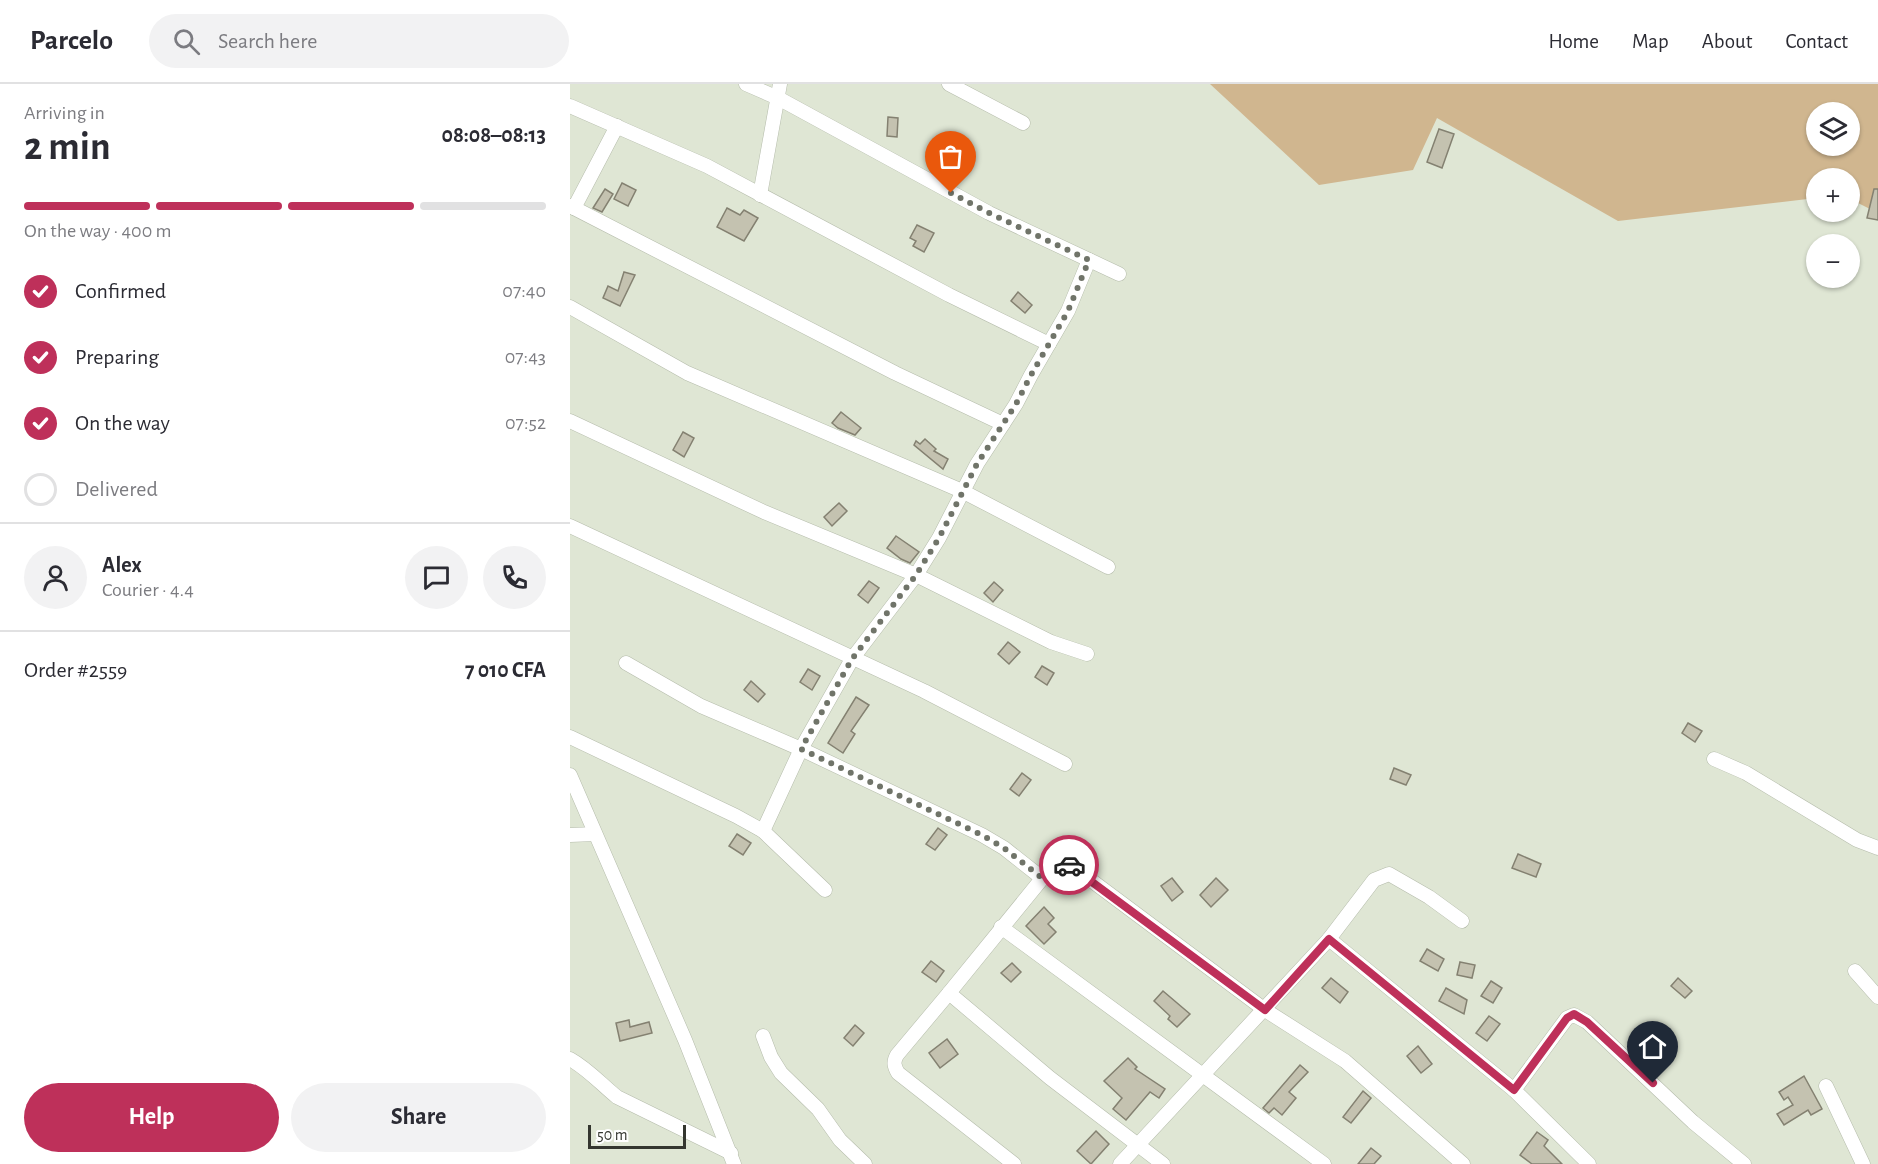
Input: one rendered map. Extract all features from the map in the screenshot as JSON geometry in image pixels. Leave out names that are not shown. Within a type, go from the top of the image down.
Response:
[{"type":"street","points":[[746,84],[779,91],[989,213],[1119,274]]},
{"type":"street","points":[[949,84],[1023,123]]},
{"type":"street","points":[[760,195],[779,91]]},
{"type":"street","points":[[570,106],[707,166],[949,296],[1049,344]]},
{"type":"street","points":[[617,126],[572,207],[895,373],[1003,424]]},
{"type":"street","points":[[763,831],[801,749],[852,659],[916,575],[939,538],[962,491],[1068,311],[1089,260]]},
{"type":"street","points":[[570,307],[687,373],[962,491],[1108,567]]},
{"type":"street","points":[[570,421],[764,512],[916,575],[1051,642],[1087,654]]},
{"type":"street","points":[[570,526],[924,691],[1065,764]]},
{"type":"street","points":[[626,663],[702,706],[801,749],[982,835],[1004,848],[1042,878]]},
{"type":"street","points":[[570,736],[763,831],[825,890]]},
{"type":"street","points":[[1714,759],[1746,773],[1857,840],[1878,848]]},
{"type":"street","points":[[570,775],[609,860],[685,1040],[732,1159]]},
{"type":"street","points":[[570,835],[596,834]]},
{"type":"street","points":[[1014,1164],[897,1073],[894,1061],[1001,927],[1054,864],[1061,861],[1265,1010],[1345,1061],[1462,1164]]},
{"type":"street","points":[[1120,1164],[1329,939],[1374,880],[1389,874],[1429,897],[1462,921]]},
{"type":"street","points":[[1001,927],[1324,1164]]},
{"type":"street","points":[[1329,939],[1514,1090],[1589,1164]]},
{"type":"street","points":[[1856,972],[1878,997]]},
{"type":"street","points":[[949,993],[1050,1078],[1163,1164]]},
{"type":"street","points":[[1514,1090],[1567,1018],[1574,1014],[1587,1022],[1693,1122],[1744,1164]]},
{"type":"street","points":[[763,1036],[771,1057],[781,1073],[818,1109],[840,1140],[865,1164]]},
{"type":"street","points":[[570,1059],[586,1068],[618,1097],[732,1159]]},
{"type":"street","points":[[1826,1086],[1863,1164]]},
{"type":"shaded area","points":[[1210,84],[1878,84],[1878,213],[1860,204],[1860,168],[1806,168],[1806,199],[1618,221],[1437,118],[1413,170],[1319,185]]},
{"type":"building","points":[[888,117],[898,118],[897,137],[887,136]]},
{"type":"building","points":[[1439,129],[1454,134],[1442,168],[1427,162]]},
{"type":"building","points":[[622,183],[636,190],[628,206],[614,199]]},
{"type":"building","points":[[605,189],[613,194],[602,212],[593,208]]},
{"type":"building","points":[[1874,189],[1878,189],[1878,220],[1867,218]]},
{"type":"building","points":[[727,208],[740,215],[744,210],[758,218],[744,241],[717,227]]},
{"type":"building","points":[[917,225],[934,233],[924,252],[913,246],[916,241],[910,238]]},
{"type":"building","points":[[624,272],[635,275],[620,306],[603,298],[608,286],[618,291]]},
{"type":"building","points":[[1018,292],[1032,305],[1025,313],[1011,301]]},
{"type":"building","points":[[841,412],[861,428],[855,435],[832,423]]},
{"type":"building","points":[[683,432],[694,438],[684,457],[673,450]]},
{"type":"building","points":[[925,439],[936,449],[934,451],[948,459],[943,469],[914,445],[916,441],[920,444]]},
{"type":"building","points":[[839,503],[847,511],[832,526],[824,517]]},
{"type":"building","points":[[896,536],[919,552],[910,563],[887,548]]},
{"type":"building","points":[[869,581],[879,588],[868,603],[858,595]]},
{"type":"building","points":[[994,582],[1003,590],[993,602],[984,593]]},
{"type":"building","points":[[1008,642],[1020,652],[1009,664],[998,654]]},
{"type":"building","points":[[1042,666],[1054,673],[1047,685],[1035,677]]},
{"type":"building","points":[[808,669],[820,676],[812,690],[800,682]]},
{"type":"building","points":[[751,681],[765,694],[758,702],[744,690]]},
{"type":"building","points":[[856,697],[869,705],[851,731],[855,734],[843,753],[828,743]]},
{"type":"building","points":[[1688,723],[1702,731],[1695,742],[1682,733]]},
{"type":"building","points":[[1394,768],[1411,775],[1406,785],[1390,779]]},
{"type":"building","points":[[1022,773],[1031,780],[1019,796],[1010,789]]},
{"type":"building","points":[[938,828],[947,835],[935,850],[926,844]]},
{"type":"building","points":[[737,834],[751,843],[743,855],[729,846]]},
{"type":"building","points":[[1518,854],[1541,864],[1536,877],[1512,868]]},
{"type":"building","points":[[1172,878],[1183,892],[1172,901],[1161,886]]},
{"type":"building","points":[[1216,878],[1228,890],[1211,907],[1200,895]]},
{"type":"building","points":[[1044,907],[1054,918],[1048,924],[1056,932],[1044,944],[1026,926]]},
{"type":"building","points":[[1427,949],[1444,959],[1438,971],[1420,961]]},
{"type":"building","points":[[931,961],[944,971],[936,982],[922,972]]},
{"type":"building","points":[[1460,962],[1475,965],[1472,978],[1457,975]]},
{"type":"building","points":[[1012,963],[1021,972],[1011,982],[1001,973]]},
{"type":"building","points":[[1331,978],[1348,992],[1340,1003],[1322,988]]},
{"type":"building","points":[[1678,978],[1692,991],[1685,998],[1671,986]]},
{"type":"building","points":[[1491,981],[1502,988],[1493,1003],[1481,996]]},
{"type":"building","points":[[1446,988],[1467,1000],[1464,1014],[1439,1001]]},
{"type":"building","points":[[1163,991],[1190,1014],[1177,1027],[1168,1019],[1170,1016],[1154,1001]]},
{"type":"building","points":[[1489,1016],[1500,1024],[1487,1041],[1476,1033]]},
{"type":"building","points":[[629,1020],[630,1027],[649,1022],[652,1033],[620,1041],[616,1023]]},
{"type":"building","points":[[855,1025],[864,1033],[853,1046],[844,1038]]},
{"type":"building","points":[[1642,1028],[1650,1038],[1639,1048],[1630,1039]]},
{"type":"building","points":[[947,1039],[958,1054],[940,1068],[929,1053]]},
{"type":"building","points":[[1418,1046],[1432,1064],[1421,1073],[1407,1056]]},
{"type":"building","points":[[1128,1058],[1137,1067],[1135,1069],[1165,1089],[1159,1098],[1150,1092],[1126,1120],[1113,1109],[1122,1098],[1104,1081]]},
{"type":"building","points":[[1300,1065],[1308,1072],[1289,1092],[1296,1098],[1282,1115],[1274,1108],[1269,1113],[1263,1108]]},
{"type":"building","points":[[1804,1076],[1822,1109],[1811,1115],[1808,1110],[1784,1125],[1777,1114],[1793,1105],[1788,1097],[1784,1100],[1779,1092]]},
{"type":"building","points":[[1363,1091],[1371,1098],[1351,1123],[1343,1117]]},
{"type":"building","points":[[1096,1131],[1109,1144],[1091,1164],[1077,1151]]},
{"type":"building","points":[[1537,1132],[1548,1140],[1544,1146],[1562,1164],[1532,1164],[1520,1155]]},
{"type":"building","points":[[1371,1148],[1381,1156],[1374,1164],[1358,1164]]},
{"type":"way so far","points":[[951,193],[1089,260],[1068,311],[1016,404],[977,464],[939,538],[916,575],[852,659],[801,749],[982,835],[1004,848],[1042,878],[1057,862],[1061,861],[1069,865]]},
{"type":"route","points":[[1069,865],[1265,1010],[1329,939],[1514,1090],[1567,1018],[1574,1014],[1587,1022],[1653,1083]]}]
